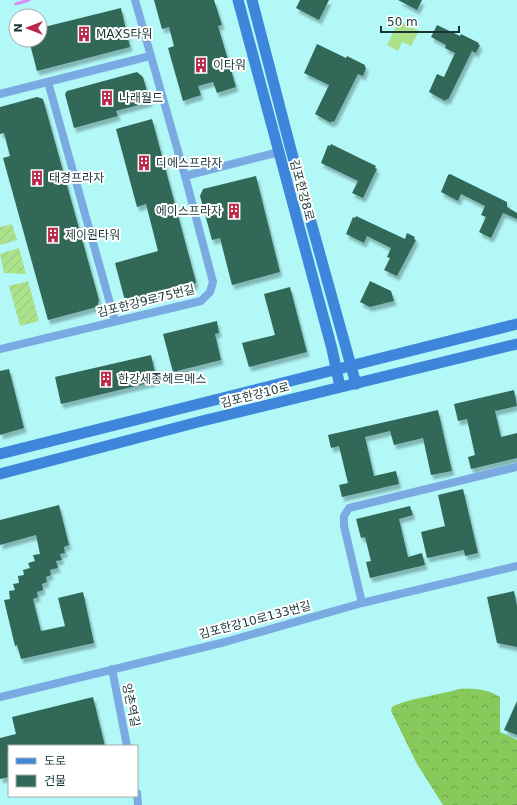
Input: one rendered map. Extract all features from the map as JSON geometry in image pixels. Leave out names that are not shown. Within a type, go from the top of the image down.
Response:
[{"type":"street","name":"김포한강9로75번길","points":[[0,349],[201,300],[210,292],[213,282],[185,176],[135,0]]},
{"type":"street","name":"김포한강8로","points":[[238,0],[337,369],[340,387]]},
{"type":"street","name":"김포한강8로","points":[[252,0],[291,150],[356,384]]},
{"type":"street","points":[[0,94],[150,56]]},
{"type":"street","points":[[48,82],[115,321]]},
{"type":"street","points":[[185,176],[279,152]]},
{"type":"street","name":"김포한강10로","points":[[0,454],[517,324]]},
{"type":"street","name":"김포한강10로","points":[[0,474],[340,387],[517,344]]},
{"type":"street","points":[[362,603],[344,526],[344,516],[349,508],[517,467]]},
{"type":"street","name":"김포한강10로133번길","points":[[0,697],[225,642],[362,603],[517,566]]},
{"type":"street","name":"양촌역길","points":[[112,669],[128,745]]},
{"type":"green space","points":[[399,21],[419,31],[411,46],[402,42],[398,51],[387,45]]},
{"type":"green space","points":[[12,224],[17,240],[0,245],[0,227]]},
{"type":"green space","points":[[19,248],[26,274],[4,273],[0,254]]},
{"type":"green space","points":[[28,281],[39,321],[20,326],[9,286]]},
{"type":"green space","points":[[459,689],[481,690],[490,692],[500,697],[500,732],[517,740],[517,805],[443,805],[417,764],[391,711],[392,707],[397,704]]},
{"type":"building","points":[[154,0],[214,0],[222,25],[218,26],[236,87],[217,93],[213,82],[198,86],[201,95],[183,101],[168,48],[174,46],[169,27],[162,29]]},
{"type":"building","points":[[300,0],[329,0],[319,20],[296,8]]},
{"type":"building","points":[[398,0],[422,0],[417,10]]},
{"type":"building","name":"MAXS타워","points":[[121,8],[130,47],[37,71],[31,48],[48,48],[48,26]]},
{"type":"building","points":[[437,25],[460,36],[461,34],[479,43],[478,44],[480,45],[476,53],[472,51],[448,100],[446,99],[445,101],[429,92],[437,74],[444,77],[455,53],[445,48],[446,45],[431,37]]},
{"type":"building","points":[[317,44],[346,58],[347,56],[365,65],[366,68],[363,76],[358,74],[334,122],[332,121],[331,123],[315,114],[329,85],[304,73]]},
{"type":"building","name":"나래월드","points":[[137,72],[143,77],[150,102],[116,111],[118,116],[74,128],[65,94],[67,91]]},
{"type":"building","points":[[37,97],[43,99],[99,300],[97,307],[48,320],[3,158],[10,156],[4,133],[0,134],[0,107]]},
{"type":"building","points":[[152,119],[196,282],[193,286],[130,302],[124,297],[115,263],[158,251],[146,204],[137,207],[116,129]]},
{"type":"building","points":[[331,144],[376,166],[375,168],[377,169],[363,198],[352,193],[358,181],[321,163],[328,145],[330,146]]},
{"type":"building","points":[[450,174],[507,202],[507,207],[517,213],[517,219],[503,213],[491,238],[479,232],[486,217],[481,215],[485,206],[461,194],[458,201],[441,192],[448,175]]},
{"type":"building","points":[[256,176],[280,272],[232,285],[220,238],[212,240],[200,196],[203,189]]},
{"type":"building","points":[[356,216],[405,239],[407,233],[415,237],[414,239],[416,240],[397,276],[384,270],[390,258],[387,257],[391,248],[367,236],[364,243],[346,234],[353,217],[355,218]]},
{"type":"building","points":[[370,281],[391,291],[394,301],[370,307],[360,302]]},
{"type":"building","points":[[290,287],[307,352],[249,367],[242,343],[275,335],[264,294]]},
{"type":"building","points":[[217,321],[219,333],[215,334],[221,360],[173,372],[163,334]]},
{"type":"building","name":"한강세종헤르메스","points":[[151,355],[157,381],[61,404],[55,377]]},
{"type":"building","points":[[9,369],[24,428],[0,435],[0,371]]},
{"type":"building","points":[[514,390],[517,406],[495,411],[501,437],[517,433],[517,458],[471,469],[468,457],[475,455],[467,419],[458,421],[454,404]]},
{"type":"building","points":[[438,410],[452,471],[431,475],[423,438],[394,445],[390,431],[365,437],[374,476],[396,471],[399,484],[342,497],[339,485],[348,483],[339,446],[331,448],[328,435]]},
{"type":"building","points":[[463,489],[478,553],[465,556],[464,550],[427,558],[421,532],[445,526],[438,495]]},
{"type":"building","points":[[59,505],[69,545],[64,547],[65,553],[60,554],[62,560],[56,561],[58,568],[50,570],[51,575],[46,577],[47,582],[42,584],[43,590],[37,592],[38,597],[33,599],[41,631],[65,626],[58,598],[83,592],[94,643],[21,659],[17,645],[15,646],[4,600],[10,599],[9,591],[15,590],[13,584],[19,583],[18,576],[24,575],[23,570],[30,568],[28,563],[35,561],[33,555],[40,554],[36,535],[0,545],[0,520]]},
{"type":"building","points":[[410,506],[413,515],[399,519],[408,557],[422,553],[425,565],[370,578],[366,562],[371,561],[365,537],[361,538],[356,519]]},
{"type":"building","points":[[514,591],[517,606],[517,647],[497,643],[487,597]]},
{"type":"building","points":[[93,697],[105,745],[8,745],[8,777],[0,779],[0,738],[16,734],[12,717]]},
{"type":"building","points":[[517,701],[517,735],[504,730]]},
{"type":"waterway","points":[[16,4],[29,0]]},
{"type":"place","name":"MAXS타워","points":[[84,34]]},
{"type":"place","name":"이타워","points":[[201,65]]},
{"type":"place","name":"나래월드","points":[[107,98]]},
{"type":"place","name":"디에스프라자","points":[[144,163]]},
{"type":"place","name":"태경프라자","points":[[37,178]]},
{"type":"place","name":"에이스프라자","points":[[234,211]]},
{"type":"place","name":"제이원타워","points":[[53,235]]},
{"type":"place","name":"한강세종헤르메스","points":[[106,379]]}]
